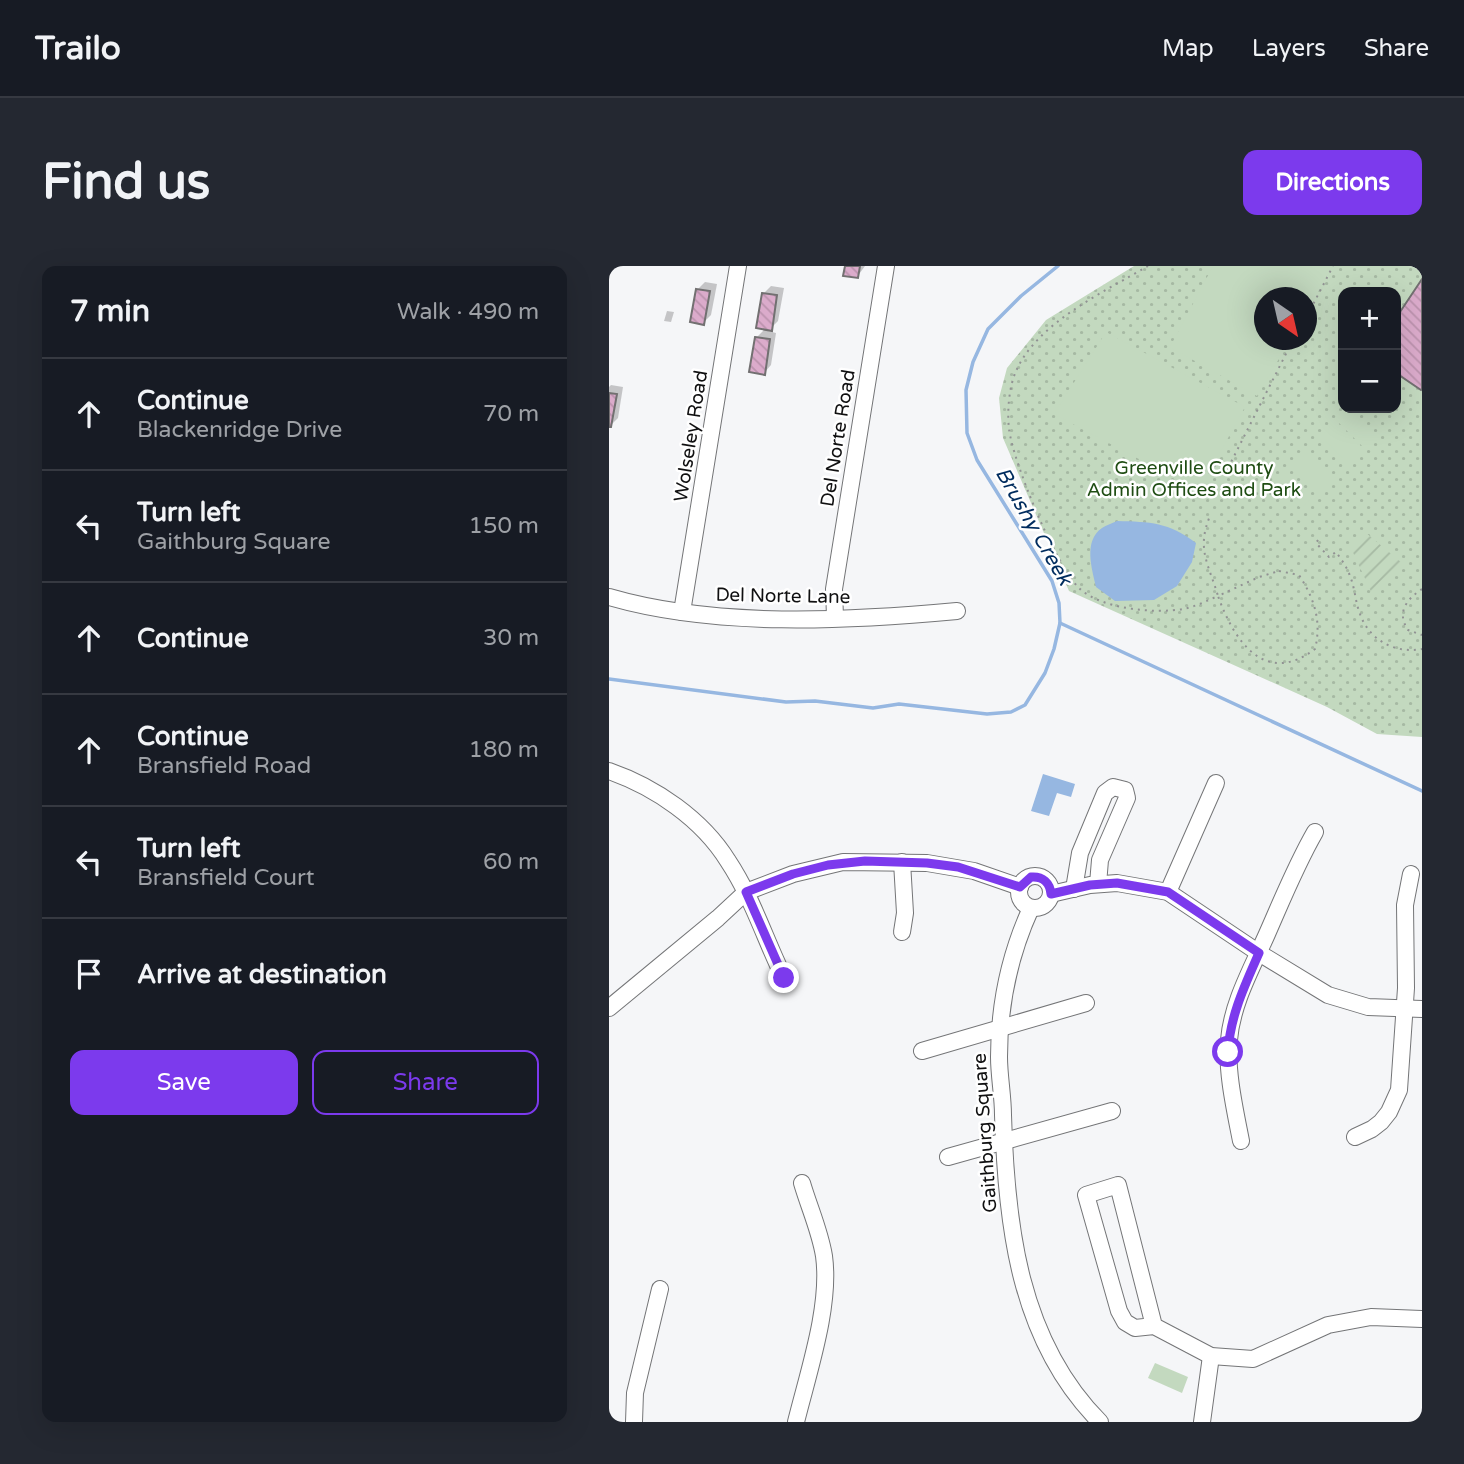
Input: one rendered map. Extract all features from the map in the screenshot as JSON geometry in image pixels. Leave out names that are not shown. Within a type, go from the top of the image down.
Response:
[{"type":"street","name":"Wolseley Road","points":[[682,612],[738,266]]},
{"type":"street","name":"Del Norte Road","points":[[835,617],[834,589],[886,266]]},
{"type":"street","name":"Del Norte Lane","points":[[609,597],[682,612],[763,619],[957,611]]},
{"type":"street","points":[[609,771],[648,789],[690,819],[719,848],[746,892],[784,978]]},
{"type":"street","points":[[1168,892],[1216,783]]},
{"type":"street","points":[[1074,888],[1080,853],[1105,793],[1113,787],[1119,787],[1125,790],[1127,798],[1100,860],[1098,884]]},
{"type":"street","points":[[1241,1141],[1230,1068],[1229,1037],[1238,1001],[1303,853],[1315,832]]},
{"type":"street","points":[[609,1008],[746,892],[793,874],[828,865],[865,861],[902,863],[958,867],[1020,887]]},
{"type":"street","points":[[902,863],[905,913],[902,932]]},
{"type":"street","points":[[1355,1138],[1381,1122],[1396,1099],[1400,1079],[1404,1009],[1405,905],[1411,874]]},
{"type":"street","points":[[1036,877],[1049,885],[1051,894],[1046,904],[1031,908],[1021,900],[1020,887],[1027,879],[1036,877]]},
{"type":"street","points":[[1051,894],[1098,884],[1130,884],[1168,892],[1259,953],[1336,999],[1368,1006],[1422,1009]]},
{"type":"street","name":"Gaithburg Square","points":[[1031,908],[1007,972],[1000,1029],[1004,1163],[1012,1225],[1033,1315],[1067,1385],[1100,1422]]},
{"type":"street","points":[[922,1051],[1086,1003]]},
{"type":"street","points":[[949,1157],[1112,1111]]},
{"type":"street","points":[[796,1422],[825,1291],[822,1248],[801,1183]]},
{"type":"street","points":[[1154,1326],[1118,1185],[1086,1195],[1119,1311],[1125,1322],[1135,1328],[1154,1326],[1211,1356],[1252,1359],[1328,1325],[1371,1317],[1422,1319]]},
{"type":"street","points":[[634,1422],[635,1393],[660,1289]]},
{"type":"street","points":[[1202,1422],[1211,1356]]},
{"type":"path","points":[[1148,266],[1049,328],[1016,371],[1010,398],[1009,429],[1019,468],[1034,505],[1067,573],[1081,590],[1103,603],[1159,610],[1183,609],[1218,596],[1269,574],[1279,571],[1299,575],[1310,592],[1317,614],[1319,635],[1315,649],[1293,663],[1274,663],[1252,654],[1238,640],[1218,596],[1203,552],[1205,528],[1210,516]]},
{"type":"path","points":[[1317,297],[1333,266]]},
{"type":"path","points":[[1225,474],[1288,350]]},
{"type":"path","points":[[1318,540],[1316,543],[1329,557],[1336,552],[1349,572],[1361,617],[1370,631],[1388,645],[1399,649],[1422,649]]},
{"type":"path","points":[[1422,589],[1409,598],[1403,607],[1402,615],[1408,630],[1422,635]]},
{"type":"green space","name":"Greenville County Admin Offices and Park","points":[[1134,266],[1422,266],[1422,737],[1377,734],[1327,707],[1069,591],[1003,438],[999,398],[1007,368],[1046,320]]},
{"type":"green space","points":[[1213,266],[1333,266],[1317,294],[1317,287],[1254,287],[1254,350],[1284,350],[1257,396],[1170,347]]},
{"type":"green space","points":[[1106,332],[1245,407],[1199,491],[1054,414]]},
{"type":"green space","points":[[1345,413],[1353,413],[1375,435],[1363,447],[1337,421]]},
{"type":"green space","points":[[1333,425],[1359,451],[1347,463],[1321,436]]},
{"type":"green space","points":[[1304,454],[1330,480],[1318,492],[1292,466]]},
{"type":"green space","points":[[1287,471],[1313,497],[1301,508],[1275,483]]},
{"type":"green space","points":[[1365,532],[1402,563],[1374,598],[1351,548]]},
{"type":"green space","points":[[1155,1363],[1188,1377],[1182,1393],[1148,1378]]},
{"type":"water","points":[[1117,521],[1159,524],[1196,543],[1192,562],[1177,586],[1154,600],[1115,601],[1096,587],[1090,556],[1092,540],[1102,528]]},
{"type":"water","points":[[1043,774],[1075,784],[1071,797],[1057,793],[1049,816],[1031,811]]},
{"type":"building","points":[[845,266],[860,266],[858,278],[843,276]]},
{"type":"building","points":[[1422,279],[1421,390],[1401,376],[1401,310]]},
{"type":"building","points":[[696,289],[710,291],[704,325],[690,322]]},
{"type":"building","points":[[762,293],[777,295],[772,331],[756,328]]},
{"type":"building","points":[[755,337],[770,339],[765,375],[749,372]]},
{"type":"building","points":[[609,393],[617,394],[611,427],[609,427]]},
{"type":"waterway","name":"Brushy Creek","points":[[609,679],[786,702],[815,701],[873,708],[899,704],[987,714],[1011,712],[1025,705],[1045,673],[1054,649],[1060,623],[1059,603],[1052,581],[977,460],[967,433],[966,390],[973,362],[988,329],[1021,296],[1058,266]]},
{"type":"waterway","points":[[1060,623],[1422,791]]},
{"type":"route","points":[[784,978],[746,892],[793,874],[828,865],[865,861],[927,863],[974,871],[1020,887],[1027,879],[1036,877],[1049,885],[1051,894],[1106,883],[1142,886],[1168,892],[1259,953],[1232,1020],[1228,1052]]}]
